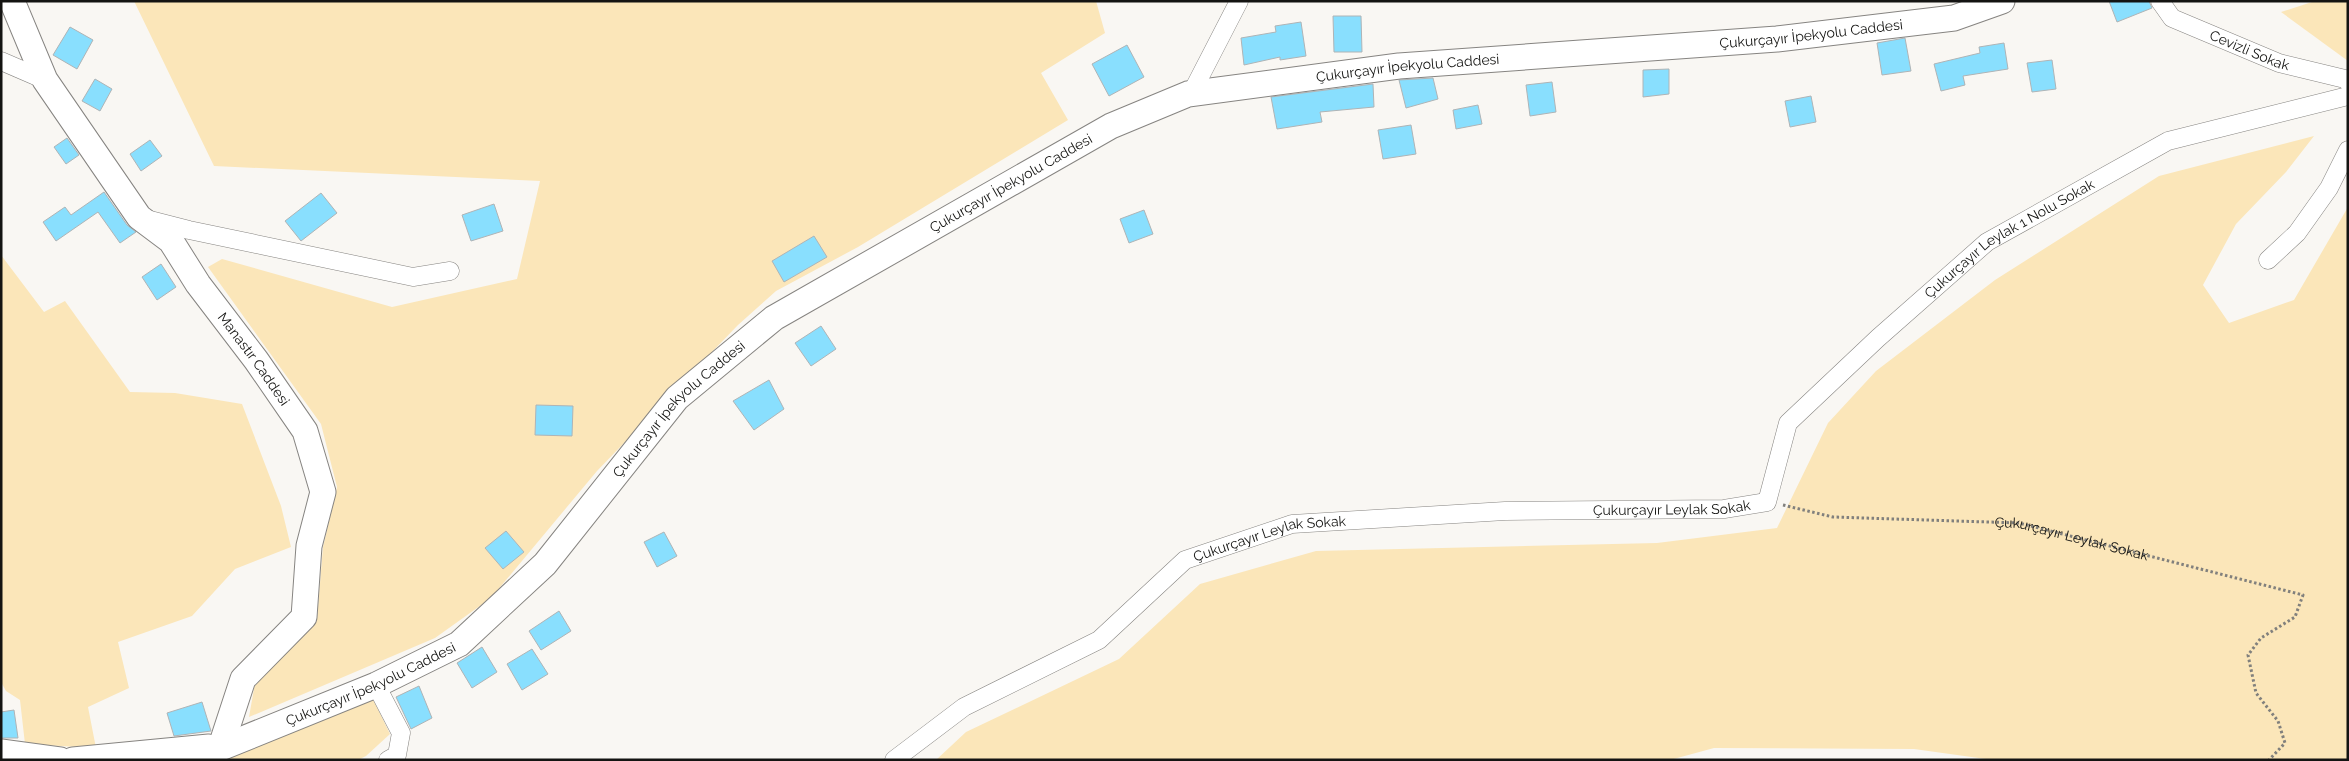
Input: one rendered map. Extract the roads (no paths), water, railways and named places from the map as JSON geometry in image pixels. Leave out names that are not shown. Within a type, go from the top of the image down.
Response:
[{"type":"street","name":"Manastır Caddesi","points":[[12,1],[45,80],[139,217],[170,241],[198,284],[256,360],[305,431],[323,492],[309,546],[304,617],[243,679],[221,746]]},
{"type":"street","points":[[1191,94],[1239,1]]},
{"type":"street","name":"Çukurçayır İpekyolu Caddesi","points":[[191,760],[221,746],[376,685],[459,644],[545,564],[678,398],[774,318],[1111,126],[1191,94],[1399,66],[1777,39],[1954,18],[2002,1]]},
{"type":"street","name":"Cevizli Sokak","points":[[2160,1],[2172,18],[2279,63],[2345,79],[2348,82]]},
{"type":"street","points":[[1,61],[45,80]]},
{"type":"street","name":"Çukurçayır Leylak 1 Nolu Sokak","points":[[1767,502],[1788,423],[1878,338],[1986,242],[2168,141],[2348,96]]},
{"type":"street","points":[[2268,260],[2296,233],[2329,188],[2348,150]]},
{"type":"street","points":[[139,217],[189,230],[413,277],[450,271]]},
{"type":"street","name":"Çukurçayır Leylak Sokak","points":[[894,760],[964,708],[1099,640],[1185,560],[1292,524],[1505,511],[1724,509],[1767,502]]},
{"type":"street","points":[[376,685],[401,733],[397,755],[388,760]]},
{"type":"street","points":[[73,760],[221,746]]},
{"type":"street","points":[[1,752],[60,760]]}]
